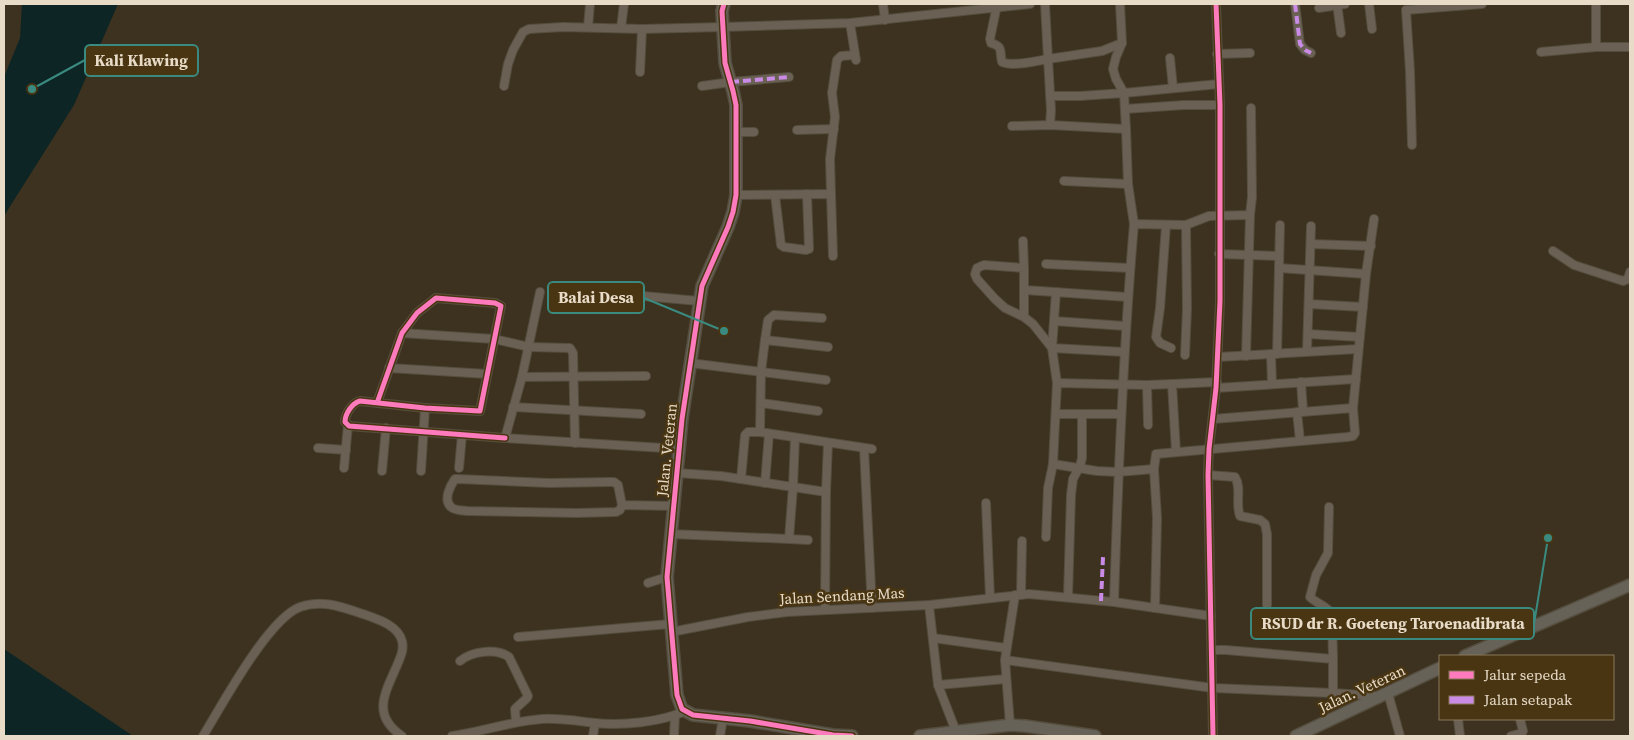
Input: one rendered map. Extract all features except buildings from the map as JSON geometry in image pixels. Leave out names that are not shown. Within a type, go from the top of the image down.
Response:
[{"type":"street","points":[[588,27],[590,4]]},
{"type":"street","points":[[621,28],[624,4]]},
{"type":"street","name":"Jalan. Veteran","points":[[680,713],[667,577],[677,473],[699,301],[705,277],[728,227],[736,195],[736,105],[725,63],[722,11],[724,4]]},
{"type":"street","points":[[883,4],[885,20]]},
{"type":"street","points":[[948,4],[948,13]]},
{"type":"street","points":[[504,86],[513,50],[523,32],[529,29],[588,27],[642,29],[850,22],[1030,4]]},
{"type":"street","points":[[1045,4],[1050,125]]},
{"type":"street","points":[[1114,602],[1125,326],[1134,224],[1128,184],[1124,93],[1116,80],[1114,69],[1116,57],[1122,43],[1120,4]]},
{"type":"street","points":[[1213,736],[1208,475],[1218,357],[1220,105],[1216,4]]},
{"type":"street","points":[[1295,4],[1300,44],[1311,53]]},
{"type":"street","points":[[1319,8],[1340,4],[1341,32]]},
{"type":"street","points":[[1369,4],[1372,29]]},
{"type":"street","points":[[1412,145],[1406,7],[1482,4]]},
{"type":"street","points":[[1596,4],[1596,47]]},
{"type":"street","points":[[997,6],[990,39],[991,43],[998,45],[1000,48],[1002,62],[1006,64],[1102,52],[1122,43]]},
{"type":"street","points":[[833,256],[830,194],[830,159],[834,129],[832,93],[837,60],[841,56],[856,58],[850,22]]},
{"type":"street","points":[[640,72],[642,29]]},
{"type":"street","points":[[1541,52],[1596,47],[1630,47]]},
{"type":"street","points":[[1217,54],[1250,53]]},
{"type":"street","points":[[1170,58],[1173,88]]},
{"type":"street","points":[[702,86],[789,77]]},
{"type":"street","points":[[1050,96],[1085,96],[1219,84]]},
{"type":"street","points":[[1125,109],[1184,105],[1220,105]]},
{"type":"street","points":[[1246,356],[1252,197],[1251,108]]},
{"type":"street","points":[[1012,126],[1050,125],[1126,129]]},
{"type":"street","points":[[798,130],[834,129]]},
{"type":"street","points":[[735,132],[754,132]]},
{"type":"street","points":[[1064,181],[1128,184]]},
{"type":"street","points":[[776,195],[781,245],[806,250],[808,249],[806,194]]},
{"type":"street","points":[[736,195],[830,194]]},
{"type":"street","points":[[1134,224],[1186,225],[1209,216],[1250,215]]},
{"type":"street","points":[[1155,608],[1157,518],[1154,469],[1156,454],[1353,436],[1355,433],[1352,408],[1366,274],[1374,219]]},
{"type":"street","points":[[1166,225],[1156,337],[1160,343],[1171,348]]},
{"type":"street","points":[[1185,355],[1187,309],[1186,225]]},
{"type":"street","points":[[1272,384],[1280,225]]},
{"type":"street","points":[[1307,351],[1311,226]]},
{"type":"street","points":[[1023,241],[1024,317]]},
{"type":"street","points":[[1310,244],[1371,246]]},
{"type":"street","points":[[1553,251],[1574,265],[1623,281],[1628,279],[1630,272]]},
{"type":"street","points":[[1219,254],[1279,256]]},
{"type":"street","points":[[1046,264],[1130,268]]},
{"type":"street","points":[[1024,268],[982,266],[977,268],[976,274],[977,279],[1000,304],[1033,324],[1052,348],[1124,352]]},
{"type":"street","points":[[1279,268],[1366,274]]},
{"type":"street","points":[[1025,290],[1127,296]]},
{"type":"street","points":[[505,438],[522,377],[540,292]]},
{"type":"street","points":[[1046,537],[1048,488],[1053,464],[1056,414],[1057,382],[1052,348],[1056,292]]},
{"type":"street","points":[[643,296],[699,301]]},
{"type":"street","points":[[344,468],[348,425],[345,422],[345,418],[354,403],[360,401],[377,403],[425,408],[480,411],[501,306],[495,303],[436,298],[417,313],[402,332],[377,403]]},
{"type":"street","points":[[1309,304],[1363,307]]},
{"type":"street","points":[[760,432],[761,372],[768,320],[772,316],[780,315],[822,318]]},
{"type":"street","points":[[1054,321],[1125,326]]},
{"type":"street","points":[[402,332],[494,340],[528,347],[570,348],[573,353],[575,443]]},
{"type":"street","points":[[1308,334],[1360,337]]},
{"type":"street","points":[[765,340],[828,347]]},
{"type":"street","points":[[1218,357],[1358,349]]},
{"type":"street","points":[[690,363],[826,380]]},
{"type":"street","points":[[389,368],[487,374]]},
{"type":"street","points":[[522,377],[646,376]]},
{"type":"street","points":[[1057,382],[1147,386],[1172,384],[1272,384],[1356,378]]},
{"type":"street","points":[[1300,441],[1301,382]]},
{"type":"street","points":[[1172,384],[1176,452]]},
{"type":"street","points":[[1147,386],[1148,425]]},
{"type":"street","points":[[761,403],[818,411]]},
{"type":"street","points":[[513,407],[641,414]]},
{"type":"street","points":[[421,470],[425,408]]},
{"type":"street","points":[[1212,419],[1352,408]]},
{"type":"street","points":[[1056,414],[1121,414]]},
{"type":"street","points":[[1068,597],[1071,495],[1073,479],[1082,458],[1082,414]]},
{"type":"street","points":[[348,425],[462,435],[680,449]]},
{"type":"street","points":[[382,471],[386,428]]},
{"type":"street","points":[[742,479],[745,435],[748,432],[760,432],[868,449],[872,608]]},
{"type":"street","points":[[766,483],[769,434]]},
{"type":"street","points":[[460,468],[462,435]]},
{"type":"street","points":[[788,539],[795,438]]},
{"type":"street","points":[[825,610],[828,443]]},
{"type":"street","points":[[318,448],[346,450]]},
{"type":"street","points":[[1053,464],[1118,472],[1154,469]]},
{"type":"street","points":[[677,473],[742,479],[826,492]]},
{"type":"street","points":[[1208,475],[1235,477],[1238,483],[1238,512],[1240,516],[1260,520],[1265,524],[1267,605]]},
{"type":"street","points":[[458,479],[549,483],[614,482],[618,485],[622,504],[618,511],[607,512],[528,513],[467,511],[455,510],[451,507],[448,504],[448,496],[451,485],[458,479]]},
{"type":"street","points":[[986,503],[990,598]]},
{"type":"street","points":[[622,504],[674,506]]},
{"type":"street","points":[[1329,508],[1328,553],[1316,575],[1310,597],[1324,605],[1332,614],[1333,693]]},
{"type":"street","points":[[671,534],[808,540]]},
{"type":"street","points":[[1010,726],[1005,660],[1018,595],[1022,541]]},
{"type":"street","points":[[648,583],[667,577]]},
{"type":"street","points":[[1467,655],[1630,584]]},
{"type":"street","name":"Jalan Sendang Mas","points":[[518,637],[671,628],[787,612],[930,605],[1018,595],[1068,597],[1114,602],[1211,616]]},
{"type":"street","points":[[203,736],[238,679],[276,625],[288,614],[300,607],[323,603],[340,606],[384,623],[392,627],[400,637],[403,649],[383,699],[383,712],[390,727],[402,736]]},
{"type":"street","points":[[930,605],[938,685],[957,734]]},
{"type":"street","points":[[933,638],[1006,648]]},
{"type":"street","points":[[1212,650],[1332,659]]},
{"type":"street","points":[[460,661],[467,656],[485,652],[498,652],[509,657],[528,696],[515,710],[516,722]]},
{"type":"street","points":[[1005,660],[1213,688],[1384,695],[1400,736]]},
{"type":"street","name":"Jalan. Veteran","points":[[1296,736],[1439,668]]},
{"type":"street","points":[[938,685],[1006,679]]},
{"type":"street","points":[[674,736],[680,713]]},
{"type":"street","points":[[452,736],[488,730],[516,722],[560,719],[595,723],[644,721],[680,713],[750,720],[833,736],[852,736]]},
{"type":"street","points":[[720,736],[724,718]]},
{"type":"street","points":[[1458,720],[1460,736]]},
{"type":"street","points":[[1511,736],[1522,733],[1520,720]]},
{"type":"street","points":[[593,736],[595,723]]},
{"type":"street","points":[[920,736],[957,734],[1010,726],[1025,726],[1095,736]]},
{"type":"water","points":[[22,4],[118,4],[74,105],[4,216],[4,77],[20,38]]},
{"type":"water","points":[[4,649],[133,736],[4,736]]},
{"type":"marked path","points":[[1295,4],[1300,44],[1311,53]]},
{"type":"marked path","points":[[731,82],[789,77]]},
{"type":"marked path","points":[[1101,601],[1103,557]]},
{"type":"cycle path","points":[[724,4],[722,11],[725,63],[736,105],[736,195],[728,227],[702,286],[682,419],[667,577],[677,695],[682,709],[693,715],[750,721],[833,735],[852,736]]},
{"type":"cycle path","points":[[1213,736],[1208,475],[1216,388],[1220,301],[1220,105],[1216,4]]},
{"type":"cycle path","points":[[377,403],[402,333],[417,313],[436,298],[495,303],[501,306],[480,411],[425,408],[360,401],[350,409],[345,422],[349,426],[505,438]]},
{"type":"place","name":"Kali Klawing","points":[[32,89]]},
{"type":"place","name":"Balai Desa","points":[[724,331]]},
{"type":"place","name":"RSUD dr R. Goeteng Taroenadibrata","points":[[1548,538]]}]
